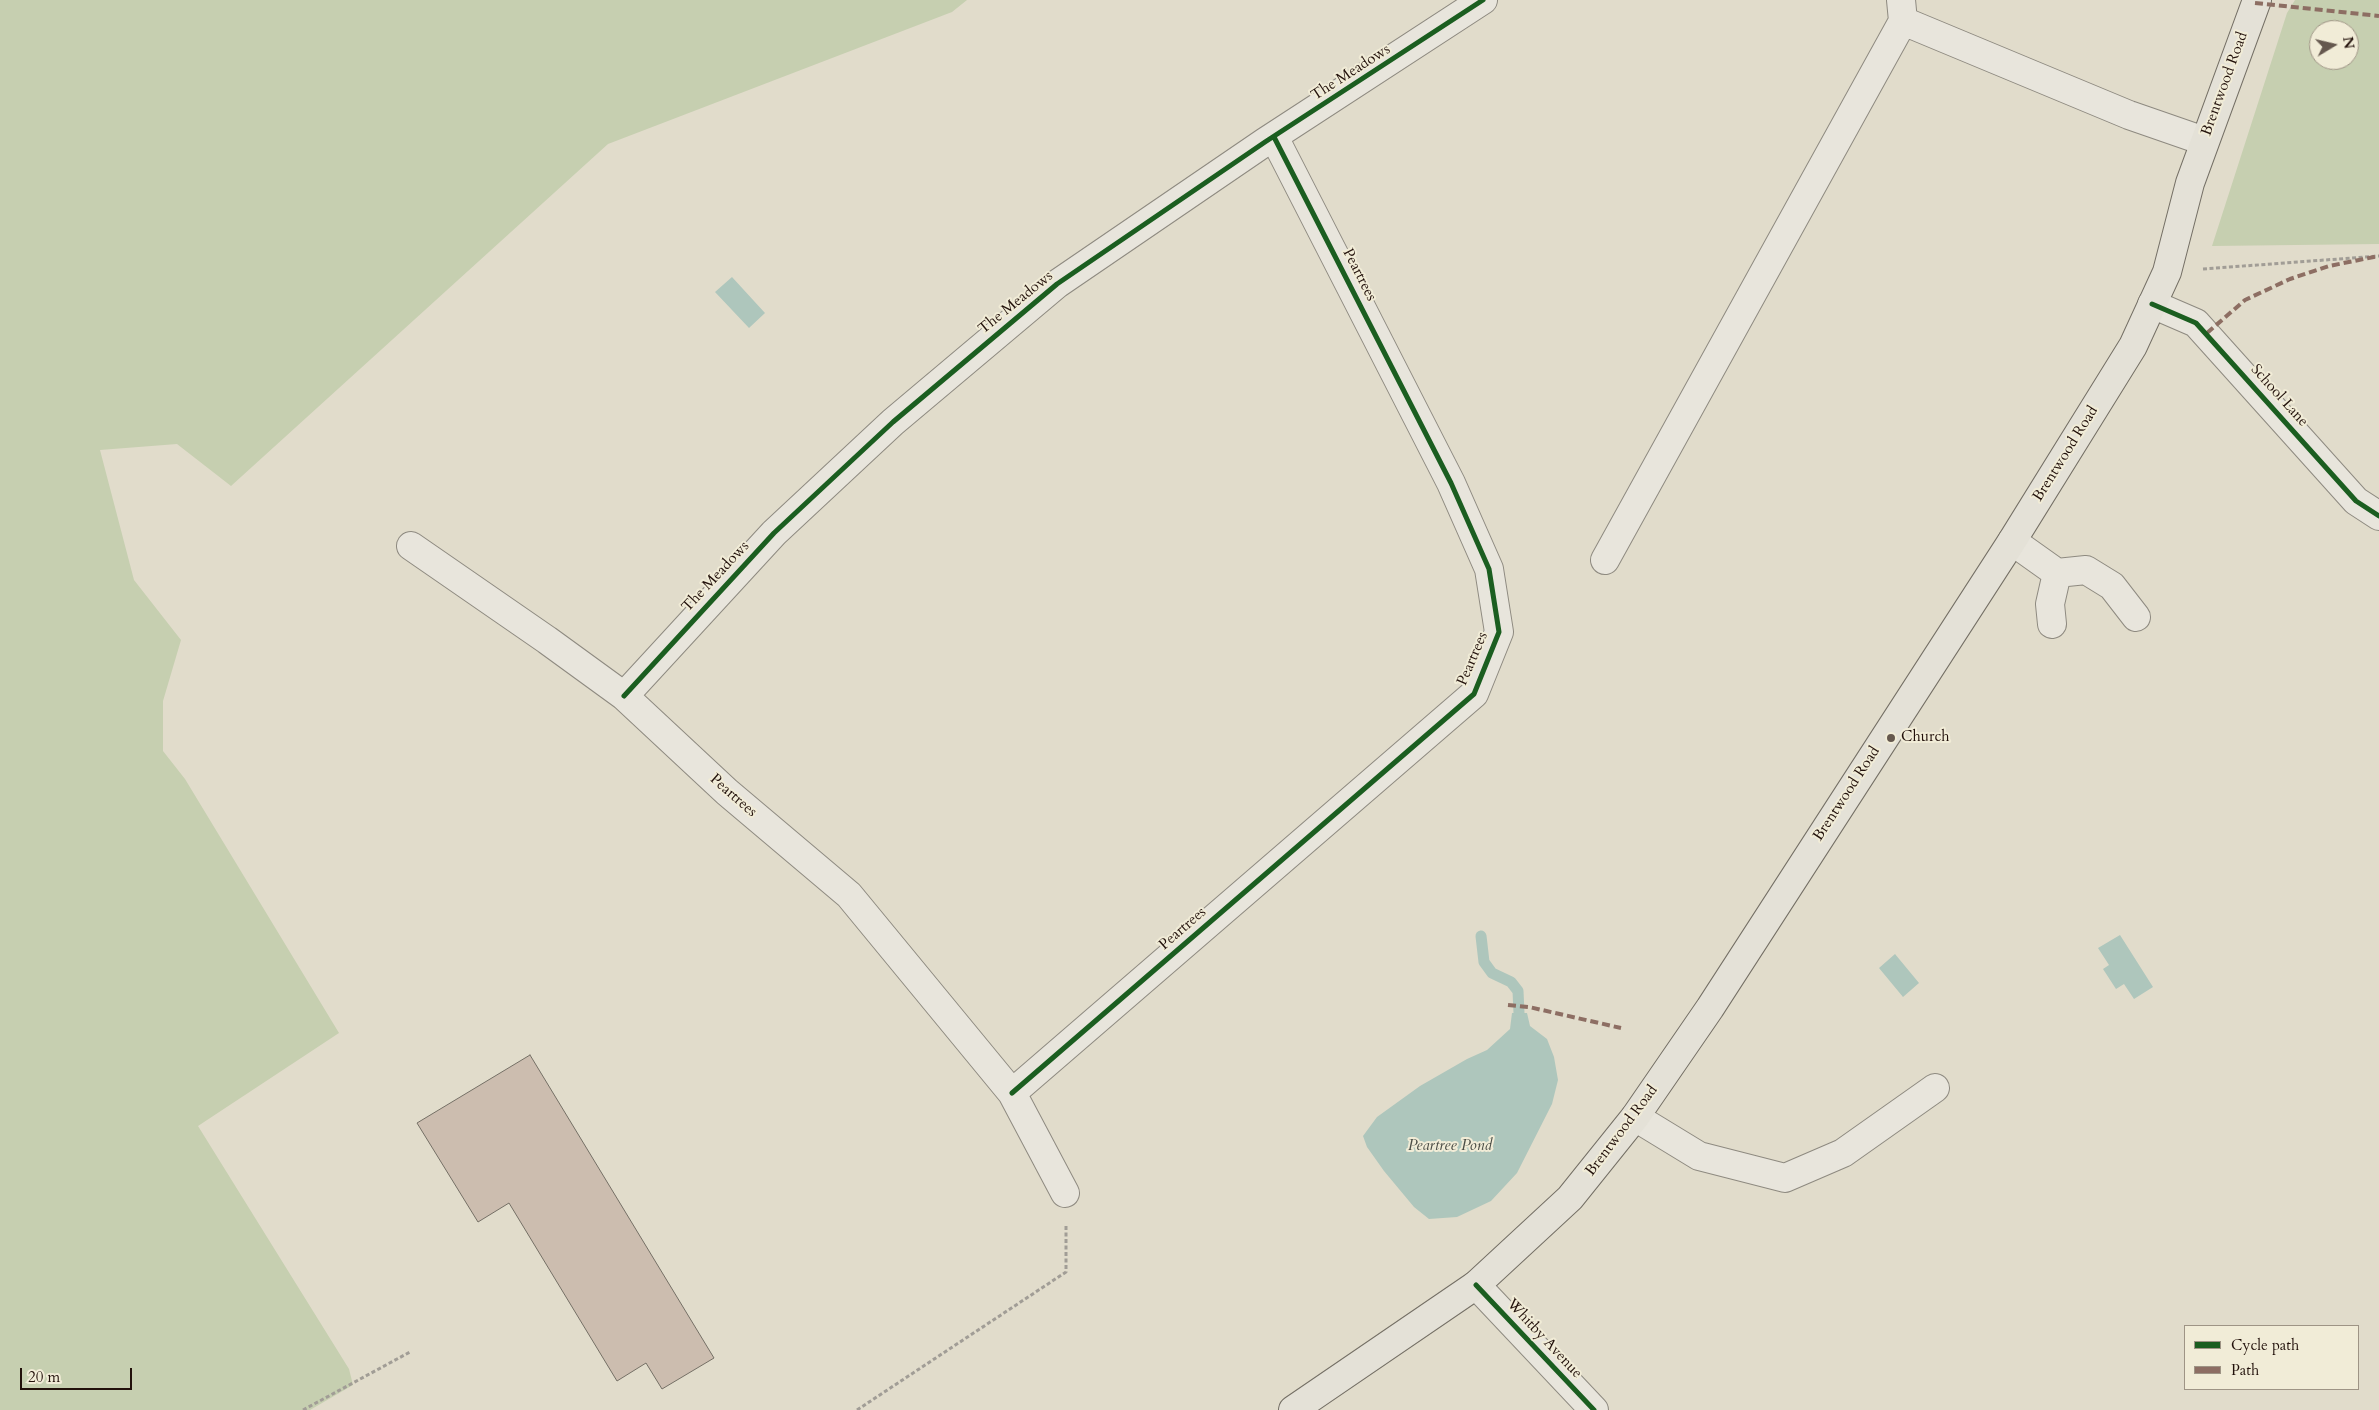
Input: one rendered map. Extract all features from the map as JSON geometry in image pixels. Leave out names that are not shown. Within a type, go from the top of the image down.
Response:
[{"type":"main road","name":"Brentwood Road","points":[[1293,1410],[1476,1285],[1570,1198],[1635,1117],[1710,1008],[2012,541],[2133,346],[2167,272],[2190,183],[2257,0]]},
{"type":"street","name":"The Meadows","points":[[624,696],[774,533],[892,422],[1057,284],[1483,0]]},
{"type":"street","points":[[1605,560],[1902,10],[2129,115],[2204,141]]},
{"type":"street","name":"Peartrees","points":[[1012,1093],[1474,694],[1499,632],[1489,569],[1451,483],[1274,138]]},
{"type":"street","name":"School Lane","points":[[2152,304],[2196,323],[2356,501],[2379,516]]},
{"type":"street","points":[[2012,541],[2057,573],[2086,570],[2112,586],[2136,617]]},
{"type":"street","name":"Peartrees","points":[[410,546],[548,640],[624,696],[727,792],[848,895],[1012,1093],[1065,1193]]},
{"type":"street","points":[[2052,624],[2050,604],[2057,573]]},
{"type":"street","points":[[1635,1117],[1699,1156],[1785,1178],[1843,1153],[1935,1088]]},
{"type":"street","name":"Whitby Avenue","points":[[1476,1285],[1594,1410]]},
{"type":"path","points":[[2167,272],[2379,256]]},
{"type":"path","points":[[857,1410],[1066,1272],[1065,1193]]},
{"type":"path","points":[[303,1410],[410,1352]]},
{"type":"shaded area","points":[[0,0],[967,0],[952,12],[608,144],[231,486],[177,444],[100,450],[134,580],[181,640],[163,701],[163,751],[185,779],[339,1033],[198,1126],[349,1369],[353,1385],[310,1410],[0,1410]]},
{"type":"shaded area","points":[[2295,0],[2379,0],[2379,244],[2212,246],[2287,13]]},
{"type":"water","points":[[732,277],[765,313],[749,328],[715,292]]},
{"type":"water","points":[[2120,935],[2153,987],[2134,999],[2124,984],[2116,989],[2103,969],[2109,965],[2098,948]]},
{"type":"water","points":[[1895,954],[1919,983],[1903,997],[1879,968]]},
{"type":"water","name":"Peartree Pond","points":[[1512,1013],[1527,1013],[1530,1026],[1547,1039],[1554,1057],[1558,1080],[1552,1104],[1517,1173],[1491,1201],[1457,1217],[1429,1219],[1414,1207],[1384,1171],[1367,1147],[1363,1136],[1377,1117],[1420,1086],[1467,1059],[1487,1050],[1510,1029]]},
{"type":"building","points":[[530,1055],[714,1358],[662,1389],[646,1363],[617,1381],[509,1203],[478,1222],[417,1123]]},
{"type":"waterway","points":[[1481,936],[1484,962],[1492,973],[1511,982],[1518,991],[1519,1013]]},
{"type":"marked path","points":[[2255,3],[2379,16]]},
{"type":"marked path","points":[[2207,333],[2245,300],[2290,279],[2329,266],[2379,256]]},
{"type":"marked path","points":[[1508,1005],[1529,1007],[1621,1028]]},
{"type":"cycle path","points":[[624,696],[774,533],[893,422],[1057,284],[1265,142],[1483,0]]},
{"type":"cycle path","points":[[1012,1093],[1474,694],[1499,632],[1489,569],[1451,483],[1274,137]]},
{"type":"cycle path","points":[[2152,304],[2196,323],[2356,501],[2379,516]]},
{"type":"cycle path","points":[[1476,1285],[1594,1410]]},
{"type":"place","name":"Church","points":[[1891,738]]}]
